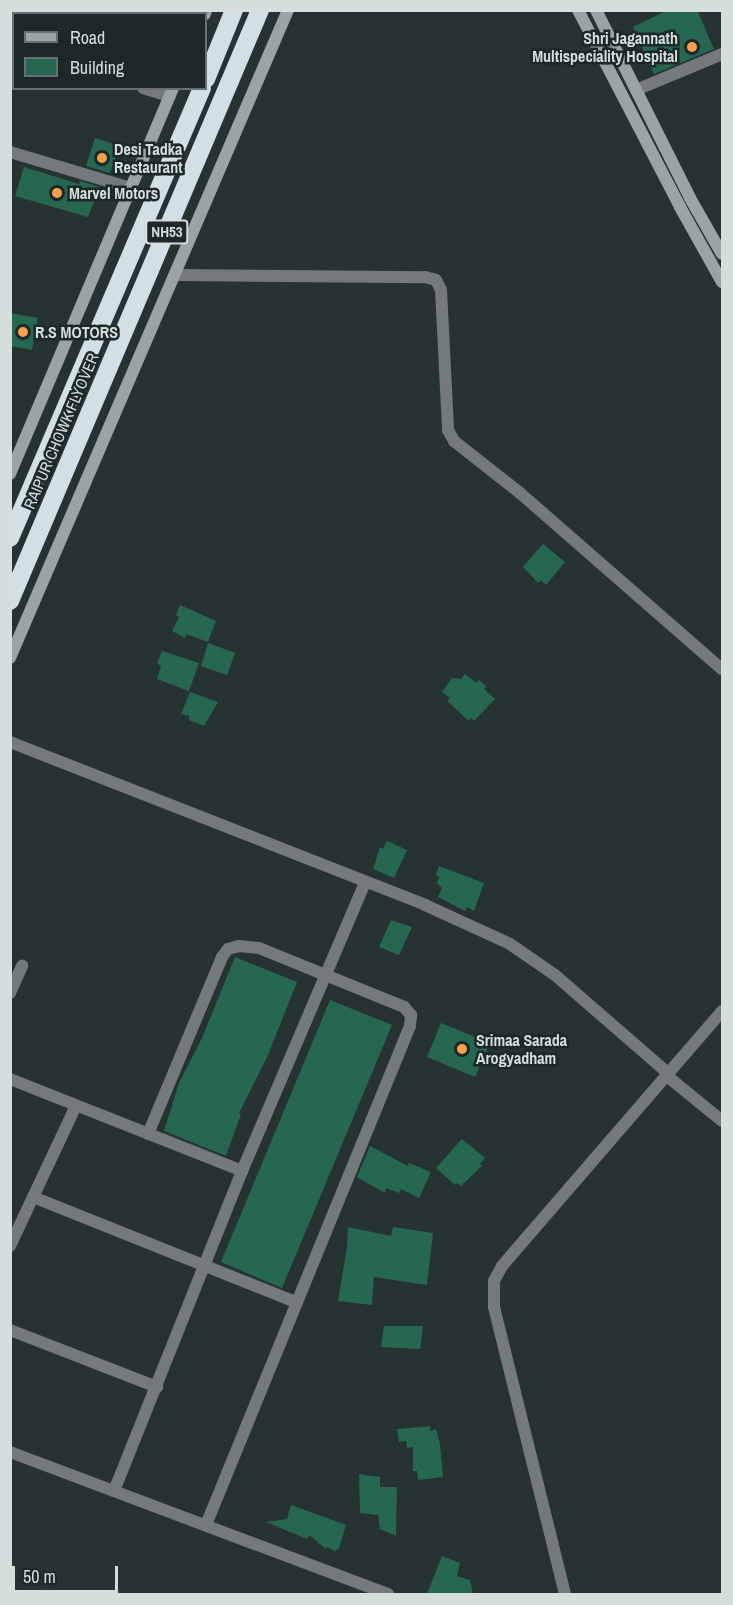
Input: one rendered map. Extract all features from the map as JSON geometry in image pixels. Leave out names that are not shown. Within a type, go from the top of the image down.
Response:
[{"type":"highway","points":[[207,77],[234,10]]},
{"type":"highway","name":"RAIPUR CHOWK FLYOVER","points":[[10,601],[260,10]]},
{"type":"highway","name":"RAIPUR CHOWK FLYOVER","points":[[10,538],[53,444],[201,90]]},
{"type":"street","points":[[10,658],[288,10]]},
{"type":"street","points":[[578,10],[680,207],[723,282]]},
{"type":"street","points":[[596,10],[690,198],[722,253]]},
{"type":"street","points":[[636,90],[723,54]]},
{"type":"street","points":[[10,474],[171,92]]},
{"type":"street","points":[[10,152],[131,188]]},
{"type":"street","points":[[175,275],[425,277],[436,280],[441,290],[448,430],[454,441],[520,493],[723,669]]},
{"type":"street","points":[[10,742],[425,905],[510,944],[555,975],[723,1121]]},
{"type":"street","points":[[114,1491],[242,1171],[365,883]]},
{"type":"street","points":[[148,1134],[222,957],[228,949],[239,946],[259,948],[404,1007],[411,1015],[410,1026],[206,1525]]},
{"type":"street","points":[[10,993],[22,966]]},
{"type":"street","points":[[565,1594],[494,1307],[494,1281],[502,1266],[723,1011]]},
{"type":"street","points":[[10,1079],[242,1171]]},
{"type":"street","points":[[10,1246],[76,1106]]},
{"type":"street","points":[[33,1197],[205,1263],[296,1302]]},
{"type":"street","points":[[10,1330],[157,1387]]},
{"type":"street","points":[[10,1452],[388,1594]]},
{"type":"building","points":[[668,10],[697,10],[714,49],[654,74],[633,27]]},
{"type":"building","name":"Desi Tadka Restaurant","points":[[95,138],[120,146],[110,173],[86,166]]},
{"type":"building","name":"Marvel Motors","points":[[24,167],[79,184],[80,181],[100,187],[88,217],[15,196]]},
{"type":"building","name":"R.S MOTORS","points":[[10,313],[38,318],[32,350],[10,346]]},
{"type":"building","points":[[543,544],[565,562],[546,585],[541,580],[538,583],[523,567]]},
{"type":"building","points":[[180,605],[216,621],[208,642],[186,634],[185,638],[172,631],[179,617],[176,615]]},
{"type":"building","points":[[208,643],[235,653],[227,675],[201,666]]},
{"type":"building","points":[[162,651],[199,663],[189,691],[157,679],[161,666],[157,663]]},
{"type":"building","points":[[465,674],[476,683],[479,680],[486,686],[484,689],[495,699],[474,721],[471,718],[469,721],[447,701],[450,698],[442,692],[452,678],[461,679]]},
{"type":"building","points":[[190,692],[218,702],[204,726],[189,720],[189,716],[181,714]]},
{"type":"building","points":[[387,841],[407,850],[394,878],[373,869],[380,847],[383,849]]},
{"type":"building","points":[[439,866],[484,883],[474,911],[467,907],[465,911],[438,897],[442,888],[437,883],[439,877],[436,875]]},
{"type":"building","points":[[391,920],[412,927],[399,955],[379,947]]},
{"type":"building","points":[[235,957],[297,982],[268,1055],[239,1113],[241,1114],[226,1156],[164,1131],[179,1083],[202,1038]]},
{"type":"building","points":[[330,1000],[392,1025],[282,1288],[221,1262]]},
{"type":"building","points":[[441,1023],[490,1043],[475,1077],[427,1057]]},
{"type":"building","points":[[462,1139],[485,1158],[480,1164],[482,1166],[461,1186],[457,1183],[455,1185],[436,1168]]},
{"type":"building","points":[[370,1146],[408,1166],[409,1163],[431,1172],[419,1198],[401,1189],[399,1193],[386,1188],[385,1193],[357,1177]]},
{"type":"building","points":[[348,1227],[391,1236],[393,1227],[433,1233],[427,1285],[374,1277],[372,1305],[338,1301],[347,1248]]},
{"type":"building","points":[[384,1326],[423,1326],[420,1349],[381,1347]]},
{"type":"building","points":[[430,1426],[430,1431],[436,1429],[440,1444],[443,1477],[418,1480],[417,1471],[413,1471],[413,1447],[407,1448],[406,1441],[399,1442],[397,1429]]},
{"type":"building","points":[[359,1474],[380,1477],[380,1487],[397,1487],[396,1536],[380,1529],[378,1515],[360,1513]]},
{"type":"building","points":[[291,1505],[346,1525],[339,1548],[335,1551],[327,1547],[326,1549],[309,1535],[307,1539],[266,1522],[287,1519]]},
{"type":"building","points":[[442,1556],[460,1563],[457,1576],[470,1580],[473,1594],[427,1594]]},
{"type":"place","name":"Shri Jagannath Multispeciality Hospital","points":[[692,47]]},
{"type":"place","name":"Desi Tadka Restaurant","points":[[102,158]]},
{"type":"place","name":"Marvel Motors","points":[[57,193]]},
{"type":"place","name":"R.S MOTORS","points":[[23,332]]},
{"type":"place","name":"Srimaa Sarada Arogyadham","points":[[462,1049]]}]
